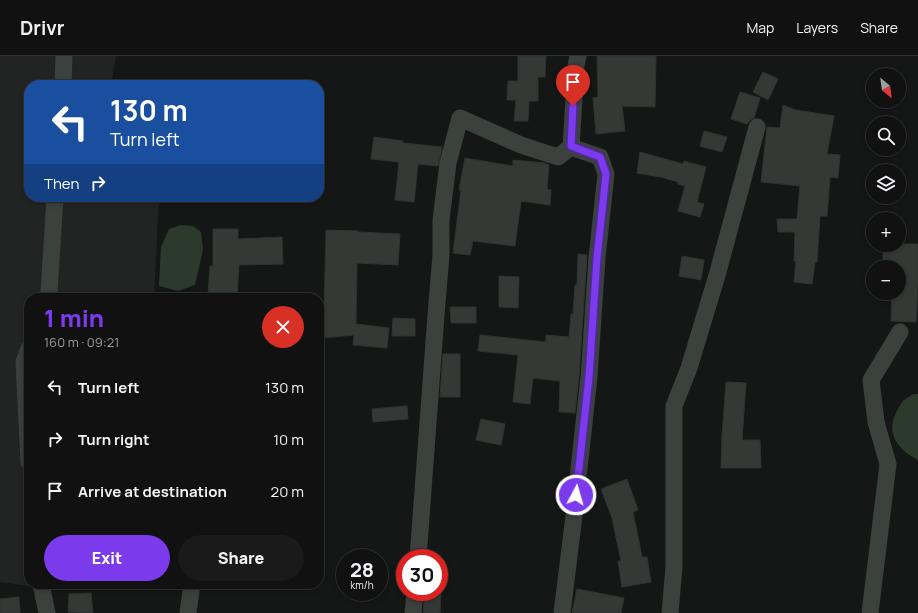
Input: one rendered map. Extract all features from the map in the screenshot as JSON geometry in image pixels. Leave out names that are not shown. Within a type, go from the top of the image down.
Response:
[{"type":"street","points":[[63,80],[64,56]]},
{"type":"street","points":[[419,549],[441,255],[441,220],[448,163],[460,118],[521,145],[558,157],[571,146],[576,66],[578,56]]},
{"type":"street","points":[[670,613],[674,567],[674,406],[689,368],[718,272],[757,127]]},
{"type":"street","points":[[562,613],[574,524],[589,377],[597,258],[606,174],[600,157],[571,146]]},
{"type":"street","points":[[49,293],[56,202]]},
{"type":"street","points":[[870,613],[888,464],[876,422],[871,380],[900,332]]},
{"type":"street","points":[[42,589],[47,613]]},
{"type":"street","points":[[188,613],[191,589]]},
{"type":"street","points":[[413,613],[414,601]]},
{"type":"shaded area","points":[[0,56],[116,56],[112,80],[24,80],[24,202],[159,202],[154,293],[24,293],[24,585],[0,582]]},
{"type":"shaded area","points":[[181,225],[193,226],[201,232],[203,250],[195,285],[178,291],[159,286],[161,247],[169,229]]},
{"type":"shaded area","points":[[914,394],[918,394],[918,460],[900,447],[896,442],[892,429],[896,413],[900,406],[904,400]]},
{"type":"shaded area","points":[[49,589],[94,589],[56,590]]},
{"type":"building","points":[[518,56],[546,56],[545,77],[538,77],[538,101],[529,101],[528,121],[514,121],[516,100],[507,100],[508,81],[518,81]]},
{"type":"building","points":[[597,56],[656,56],[655,107],[622,106],[625,131],[596,134],[593,98],[598,97]]},
{"type":"building","points":[[763,72],[778,79],[768,100],[753,92]]},
{"type":"building","points":[[740,92],[760,98],[754,118],[747,124],[731,119]]},
{"type":"building","points":[[783,105],[796,110],[834,116],[827,154],[840,155],[838,178],[830,177],[827,216],[820,216],[817,262],[815,262],[812,284],[794,282],[796,261],[794,261],[795,232],[778,232],[777,219],[797,219],[800,186],[761,182],[767,127],[780,128]]},
{"type":"building","points":[[704,131],[727,137],[722,152],[700,146]]},
{"type":"building","points":[[374,137],[403,141],[403,143],[442,147],[438,166],[418,164],[414,202],[395,200],[399,162],[371,159]]},
{"type":"building","points":[[640,152],[683,164],[684,161],[706,167],[697,202],[704,204],[700,217],[678,211],[685,186],[678,184],[678,182],[661,177],[637,173]]},
{"type":"building","points":[[465,158],[513,166],[513,160],[545,163],[549,165],[547,189],[551,190],[550,205],[521,201],[515,246],[473,241],[470,255],[453,253],[461,190],[459,190]]},
{"type":"building","points":[[213,229],[238,229],[238,239],[282,237],[283,264],[239,265],[237,293],[208,293],[210,266],[213,266]]},
{"type":"building","points":[[326,230],[400,234],[398,265],[357,263],[356,324],[389,328],[387,348],[353,345],[354,335],[324,338]]},
{"type":"building","points":[[906,244],[918,244],[916,322],[891,321],[892,300],[906,300],[906,260],[883,260],[883,252],[906,252]]},
{"type":"building","points":[[578,254],[587,255],[575,413],[559,412],[560,381],[533,378],[530,404],[513,402],[518,355],[478,351],[480,335],[546,342],[546,335],[569,337],[571,314],[573,314],[575,285],[577,285]]},
{"type":"building","points":[[682,256],[704,260],[701,280],[679,276]]},
{"type":"building","points":[[499,276],[519,277],[518,308],[499,307]]},
{"type":"building","points":[[450,307],[476,307],[476,323],[451,323]]},
{"type":"building","points":[[393,318],[415,319],[415,336],[392,336]]},
{"type":"building","points":[[443,354],[460,354],[460,397],[440,397]]},
{"type":"building","points":[[726,382],[746,383],[742,440],[760,440],[761,468],[721,468]]},
{"type":"building","points":[[407,406],[408,419],[373,422],[372,409]]},
{"type":"building","points":[[481,419],[505,424],[501,445],[476,440]]},
{"type":"building","points":[[627,479],[638,510],[633,512],[642,557],[647,557],[651,582],[622,587],[618,561],[621,561],[612,518],[601,489]]},
{"type":"building","points":[[577,589],[624,598],[621,613],[572,613]]},
{"type":"building","points":[[91,593],[93,613],[68,612],[69,594]]},
{"type":"building","points":[[19,597],[20,613],[0,613],[0,599]]},
{"type":"building","points":[[424,601],[441,601],[440,613],[423,613]]},
{"type":"route","points":[[573,106],[571,146],[600,157],[606,174],[597,258],[589,377],[576,495]]}]
